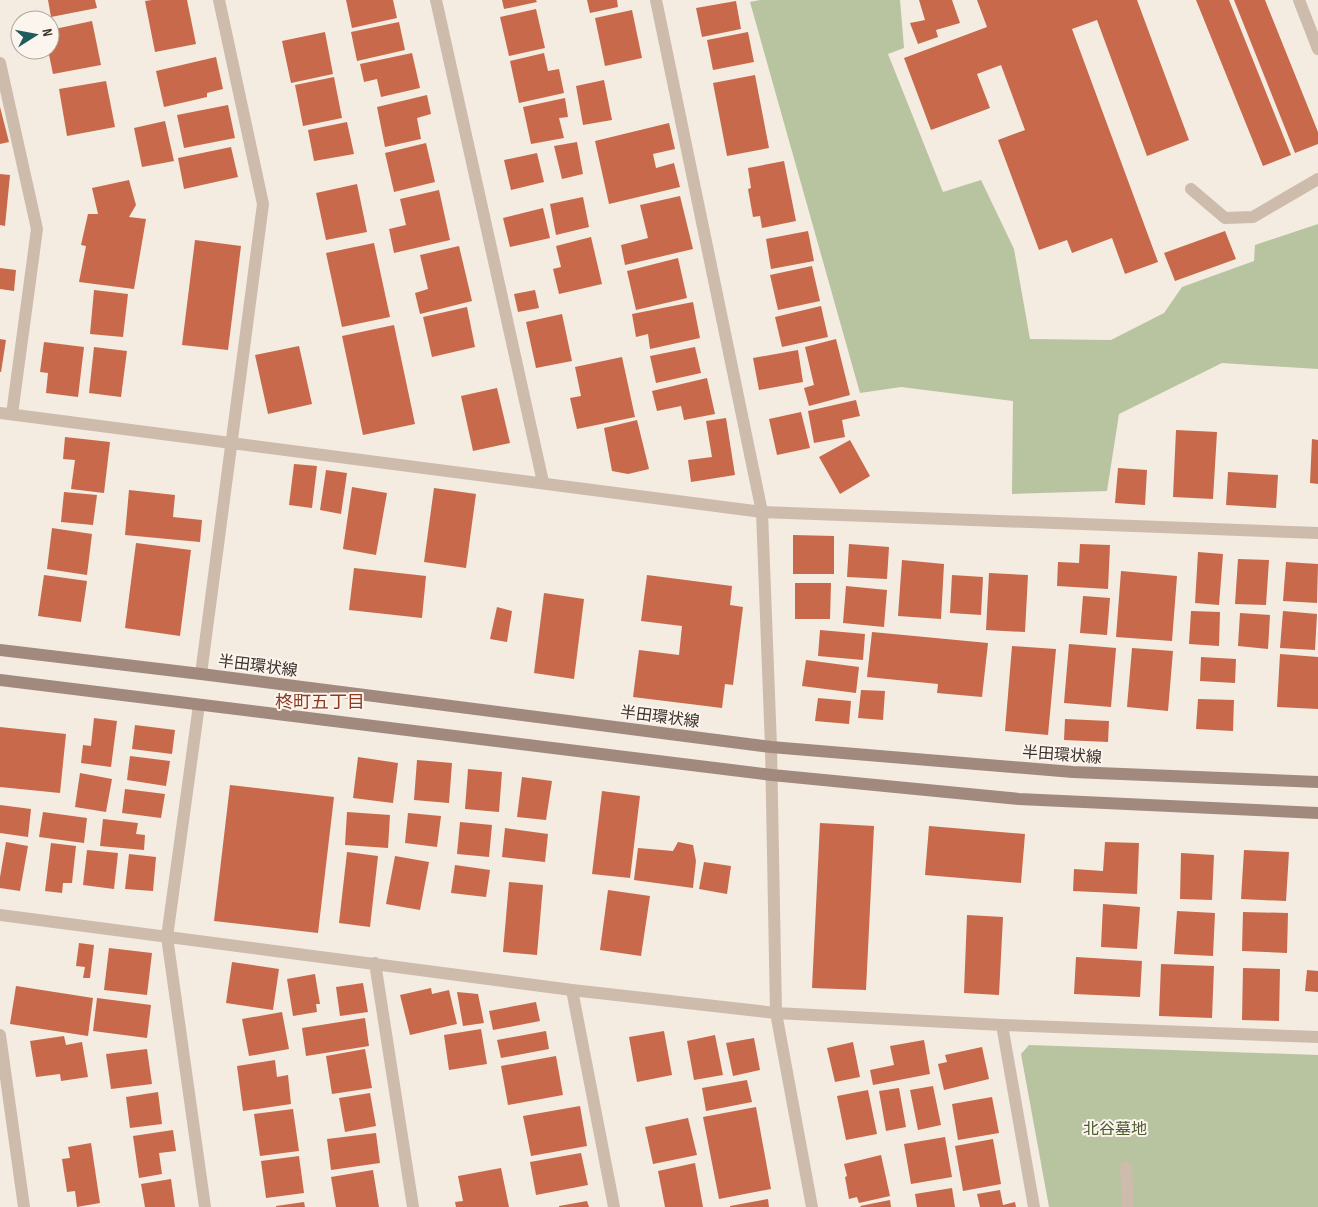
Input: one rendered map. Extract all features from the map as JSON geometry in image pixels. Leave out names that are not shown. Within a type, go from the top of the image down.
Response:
[{"type":"main road","name":"半田環状線","points":[[0,650],[771,747],[1074,772],[1318,782]]},
{"type":"main road","points":[[0,680],[772,775],[1019,799],[1318,813]]},
{"type":"street","points":[[201,674],[263,204],[219,0]]},
{"type":"street","points":[[436,0],[543,482]]},
{"type":"street","points":[[656,0],[762,512],[772,775],[776,1013],[812,1207]]},
{"type":"street","points":[[1299,0],[1318,49]]},
{"type":"street","points":[[0,63],[36,229],[6,413],[762,512],[1318,533]]},
{"type":"street","points":[[1191,189],[1225,218],[1253,217],[1318,179]]},
{"type":"street","points":[[199,705],[167,936],[206,1207]]},
{"type":"street","points":[[0,914],[572,990],[776,1013],[1318,1037]]},
{"type":"street","points":[[375,963],[413,1207]]},
{"type":"street","points":[[572,990],[614,1207]]},
{"type":"street","points":[[1002,1024],[1034,1207]]},
{"type":"street","points":[[0,1035],[24,1207]]},
{"type":"street","points":[[1126,1167],[1128,1207]]},
{"type":"green space","points":[[760,0],[900,0],[904,48],[888,54],[943,192],[981,180],[1014,249],[1030,339],[1111,340],[1164,313],[1182,287],[1254,261],[1255,245],[1318,224],[1318,369],[1222,363],[1119,414],[1107,491],[1012,494],[1013,401],[901,387],[860,393],[750,2]]},
{"type":"green space","name":"北谷墓地","points":[[1029,1045],[1318,1055],[1318,1207],[1049,1207],[1021,1054]]},
{"type":"building","points":[[48,0],[95,0],[97,8],[60,15],[60,10],[50,10]]},
{"type":"building","points":[[187,0],[196,44],[155,52],[145,1]]},
{"type":"building","points":[[346,0],[393,0],[397,18],[352,28]]},
{"type":"building","points":[[502,0],[536,0],[537,2],[504,9]]},
{"type":"building","points":[[587,0],[617,0],[618,7],[590,13]]},
{"type":"building","points":[[919,0],[952,0],[960,23],[936,30],[938,37],[918,44],[910,23],[925,20]]},
{"type":"building","points":[[977,0],[1137,0],[1189,140],[1147,156],[1097,20],[1072,29],[1158,262],[1125,274],[1112,238],[1072,253],[1067,240],[1039,250],[998,140],[1025,130],[1001,65],[977,74],[990,108],[931,130],[904,58],[987,27]]},
{"type":"building","points":[[1196,0],[1229,0],[1291,155],[1263,166]]},
{"type":"building","points":[[1234,0],[1265,0],[1318,132],[1318,144],[1295,153]]},
{"type":"building","points":[[736,1],[741,29],[702,37],[696,8]]},
{"type":"building","points":[[536,9],[545,48],[509,56],[500,17]]},
{"type":"building","points":[[632,10],[642,58],[605,66],[595,18]]},
{"type":"building","points":[[92,21],[101,65],[53,74],[50,60],[60,60],[60,28]]},
{"type":"building","points":[[399,22],[405,50],[357,61],[351,32]]},
{"type":"building","points":[[325,32],[333,74],[291,83],[282,41]]},
{"type":"building","points":[[748,32],[754,62],[713,70],[707,40]]},
{"type":"building","points":[[412,53],[420,88],[381,97],[377,79],[364,82],[360,64]]},
{"type":"building","points":[[544,53],[548,71],[559,69],[564,93],[519,103],[510,61]]},
{"type":"building","points":[[216,57],[223,89],[207,93],[207,97],[164,107],[156,71]]},
{"type":"building","points":[[755,75],[769,148],[727,156],[713,83]]},
{"type":"building","points":[[334,77],[342,118],[303,126],[295,85]]},
{"type":"building","points":[[604,80],[612,120],[583,125],[576,86]]},
{"type":"building","points":[[106,81],[115,127],[67,136],[59,89]]},
{"type":"building","points":[[427,95],[431,114],[417,118],[421,139],[385,147],[377,107]]},
{"type":"building","points":[[565,98],[568,117],[559,118],[564,138],[531,144],[523,107]]},
{"type":"building","points":[[228,105],[235,138],[184,148],[177,115]]},
{"type":"building","points":[[0,107],[9,142],[0,144]]},
{"type":"building","points":[[165,121],[174,161],[142,167],[134,128]]},
{"type":"building","points":[[347,122],[354,154],[314,161],[308,130]]},
{"type":"building","points":[[669,123],[675,149],[653,154],[656,168],[674,163],[680,187],[609,204],[595,141]]},
{"type":"building","points":[[577,142],[583,174],[562,179],[554,146]]},
{"type":"building","points":[[426,143],[435,182],[394,192],[385,153]]},
{"type":"building","points":[[231,147],[238,177],[184,189],[178,158]]},
{"type":"building","points":[[537,153],[544,182],[511,190],[504,160]]},
{"type":"building","points":[[784,161],[796,221],[762,228],[760,216],[753,217],[748,189],[751,188],[748,168]]},
{"type":"building","points":[[0,174],[10,175],[5,226],[0,225]]},
{"type":"building","points":[[129,180],[136,205],[129,217],[146,219],[134,289],[79,282],[86,246],[81,245],[88,214],[98,214],[92,188]]},
{"type":"building","points":[[357,184],[367,232],[326,240],[316,193]]},
{"type":"building","points":[[439,190],[450,240],[394,253],[389,229],[406,225],[400,199]]},
{"type":"building","points":[[680,196],[693,249],[625,265],[621,245],[648,238],[640,205]]},
{"type":"building","points":[[583,197],[589,227],[556,235],[550,204]]},
{"type":"building","points":[[543,208],[550,238],[510,247],[503,218]]},
{"type":"building","points":[[808,231],[814,261],[771,269],[766,239]]},
{"type":"building","points":[[1225,231],[1236,259],[1175,281],[1164,253]]},
{"type":"building","points":[[591,237],[602,284],[559,294],[553,269],[561,267],[556,246]]},
{"type":"building","points":[[195,240],[241,246],[228,350],[182,345]]},
{"type":"building","points":[[374,243],[390,317],[342,327],[326,253]]},
{"type":"building","points":[[459,246],[472,301],[420,314],[415,293],[428,289],[420,255]]},
{"type":"building","points":[[678,258],[687,298],[636,310],[627,271]]},
{"type":"building","points":[[812,266],[820,301],[778,310],[770,275]]},
{"type":"building","points":[[0,268],[16,270],[14,291],[0,289]]},
{"type":"building","points":[[94,290],[128,294],[123,337],[90,334]]},
{"type":"building","points":[[535,290],[539,308],[518,312],[514,294]]},
{"type":"building","points":[[693,302],[700,338],[650,349],[648,334],[636,337],[632,314]]},
{"type":"building","points":[[821,306],[828,337],[782,347],[775,317]]},
{"type":"building","points":[[467,307],[475,347],[432,357],[423,317]]},
{"type":"building","points":[[562,314],[572,361],[536,368],[526,322]]},
{"type":"building","points":[[394,325],[415,424],[363,435],[342,336]]},
{"type":"building","points":[[0,339],[6,340],[1,372],[0,372]]},
{"type":"building","points":[[836,339],[850,395],[809,406],[804,388],[814,385],[805,347]]},
{"type":"building","points":[[44,342],[84,347],[78,397],[46,393],[48,373],[40,372]]},
{"type":"building","points":[[299,346],[312,404],[268,414],[255,355]]},
{"type":"building","points":[[94,347],[127,351],[121,397],[89,393]]},
{"type":"building","points":[[695,347],[701,373],[656,383],[650,356]]},
{"type":"building","points":[[798,350],[803,382],[759,390],[753,358]]},
{"type":"building","points":[[622,357],[635,417],[577,429],[570,398],[581,396],[575,367]]},
{"type":"building","points":[[707,378],[715,414],[684,420],[681,406],[657,411],[652,391]]},
{"type":"building","points":[[497,388],[510,443],[473,451],[461,396]]},
{"type":"building","points":[[856,400],[860,416],[842,420],[845,437],[814,443],[808,411]]},
{"type":"building","points":[[801,412],[810,448],[777,455],[769,419]]},
{"type":"building","points":[[726,418],[735,475],[691,482],[688,460],[712,457],[706,421]]},
{"type":"building","points":[[637,420],[649,469],[628,474],[612,471],[604,428]]},
{"type":"building","points":[[1176,430],[1217,432],[1213,499],[1173,497]]},
{"type":"building","points":[[65,437],[110,442],[104,493],[71,489],[75,460],[63,459]]},
{"type":"building","points":[[1312,439],[1318,440],[1318,484],[1310,483]]},
{"type":"building","points":[[850,440],[870,476],[840,494],[819,457]]},
{"type":"building","points":[[294,464],[317,466],[312,508],[289,505]]},
{"type":"building","points":[[1118,468],[1147,470],[1145,505],[1115,503]]},
{"type":"building","points":[[326,470],[347,473],[341,514],[320,510]]},
{"type":"building","points":[[1228,472],[1278,475],[1276,508],[1226,505]]},
{"type":"building","points":[[352,487],[387,493],[376,555],[343,549]]},
{"type":"building","points":[[434,488],[476,494],[466,568],[424,562]]},
{"type":"building","points":[[129,490],[175,495],[173,517],[202,520],[200,542],[125,535]]},
{"type":"building","points":[[64,492],[97,495],[93,525],[61,522]]},
{"type":"building","points":[[52,528],[92,534],[87,575],[47,569]]},
{"type":"building","points":[[793,535],[834,536],[834,574],[793,574]]},
{"type":"building","points":[[136,543],[191,550],[180,636],[125,628]]},
{"type":"building","points":[[849,544],[889,547],[887,579],[847,577]]},
{"type":"building","points":[[1080,544],[1110,545],[1108,589],[1057,586],[1058,562],[1079,563]]},
{"type":"building","points":[[1198,552],[1223,554],[1219,605],[1195,603]]},
{"type":"building","points":[[1238,559],[1269,560],[1266,605],[1235,604]]},
{"type":"building","points":[[902,560],[944,564],[941,619],[898,616]]},
{"type":"building","points":[[1286,562],[1318,564],[1317,603],[1283,601]]},
{"type":"building","points":[[354,568],[426,576],[422,618],[349,610]]},
{"type":"building","points":[[1121,571],[1177,576],[1172,641],[1116,637]]},
{"type":"building","points":[[989,573],[1028,575],[1025,632],[986,630]]},
{"type":"building","points":[[44,575],[87,581],[81,622],[38,616]]},
{"type":"building","points":[[647,575],[732,586],[730,605],[743,607],[733,685],[725,684],[722,708],[633,697],[639,650],[679,655],[682,626],[641,621]]},
{"type":"building","points":[[952,575],[983,577],[981,615],[950,613]]},
{"type":"building","points":[[795,583],[831,583],[830,619],[795,619]]},
{"type":"building","points":[[846,586],[887,590],[884,627],[843,623]]},
{"type":"building","points":[[544,593],[584,599],[574,679],[534,673]]},
{"type":"building","points":[[1083,596],[1110,598],[1107,635],[1080,633]]},
{"type":"building","points":[[497,607],[512,611],[507,642],[490,639]]},
{"type":"building","points":[[1191,611],[1220,612],[1219,646],[1189,644]]},
{"type":"building","points":[[1283,611],[1317,614],[1315,650],[1280,648]]},
{"type":"building","points":[[1240,613],[1270,615],[1268,649],[1238,646]]},
{"type":"building","points":[[820,630],[865,634],[863,660],[818,656]]},
{"type":"building","points":[[872,632],[988,643],[982,697],[937,693],[938,684],[867,677]]},
{"type":"building","points":[[1069,644],[1116,648],[1111,707],[1064,703]]},
{"type":"building","points":[[1012,646],[1056,649],[1048,735],[1005,731]]},
{"type":"building","points":[[1132,648],[1173,651],[1168,711],[1127,707]]},
{"type":"building","points":[[1280,654],[1318,657],[1318,709],[1277,707]]},
{"type":"building","points":[[1201,657],[1236,659],[1235,683],[1200,681]]},
{"type":"building","points":[[806,660],[859,667],[856,693],[802,686]]},
{"type":"building","points":[[861,690],[885,691],[883,720],[858,718]]},
{"type":"building","points":[[818,698],[851,701],[849,724],[815,721]]},
{"type":"building","points":[[1198,699],[1234,700],[1233,731],[1196,729]]},
{"type":"building","points":[[94,718],[117,721],[111,767],[81,763],[83,745],[91,746]]},
{"type":"building","points":[[1065,719],[1109,721],[1108,742],[1064,740]]},
{"type":"building","points":[[135,725],[175,730],[172,754],[132,749]]},
{"type":"building","points":[[0,727],[66,734],[60,793],[0,787]]},
{"type":"building","points":[[130,756],[170,761],[166,786],[127,780]]},
{"type":"building","points":[[358,757],[398,763],[393,803],[353,798]]},
{"type":"building","points":[[417,760],[452,763],[449,803],[414,800]]},
{"type":"building","points":[[468,769],[502,772],[499,812],[465,809]]},
{"type":"building","points":[[80,773],[112,779],[106,812],[75,807]]},
{"type":"building","points":[[522,777],[552,781],[546,820],[517,817]]},
{"type":"building","points":[[230,785],[334,797],[318,933],[214,921]]},
{"type":"building","points":[[125,789],[165,794],[161,818],[122,813]]},
{"type":"building","points":[[602,791],[640,796],[630,878],[592,874]]},
{"type":"building","points":[[0,805],[31,809],[28,837],[0,833]]},
{"type":"building","points":[[43,812],[87,818],[84,843],[39,837]]},
{"type":"building","points":[[347,812],[390,815],[388,848],[345,845]]},
{"type":"building","points":[[408,813],[441,816],[437,847],[405,843]]},
{"type":"building","points":[[103,819],[138,823],[136,834],[145,835],[144,850],[100,846]]},
{"type":"building","points":[[460,822],[492,825],[489,857],[457,854]]},
{"type":"building","points":[[820,823],[874,826],[866,990],[812,988]]},
{"type":"building","points":[[929,826],[1025,834],[1021,883],[925,875]]},
{"type":"building","points":[[505,828],[548,834],[545,862],[502,857]]},
{"type":"building","points":[[6,842],[28,846],[20,891],[0,888]]},
{"type":"building","points":[[678,842],[693,845],[696,861],[693,888],[634,880],[638,848],[673,851]]},
{"type":"building","points":[[1105,842],[1139,843],[1137,894],[1073,891],[1074,869],[1103,871]]},
{"type":"building","points":[[51,843],[76,846],[72,883],[63,883],[62,893],[45,891]]},
{"type":"building","points":[[87,850],[118,853],[114,889],[83,885]]},
{"type":"building","points":[[1244,850],[1289,852],[1286,901],[1241,899]]},
{"type":"building","points":[[347,852],[378,856],[370,927],[339,923]]},
{"type":"building","points":[[1181,853],[1214,855],[1212,900],[1180,899]]},
{"type":"building","points":[[129,854],[156,857],[153,891],[125,889]]},
{"type":"building","points":[[395,856],[429,862],[420,910],[386,904]]},
{"type":"building","points":[[704,862],[731,866],[727,894],[699,889]]},
{"type":"building","points":[[455,865],[490,870],[486,897],[451,893]]},
{"type":"building","points":[[509,882],[543,885],[537,955],[503,952]]},
{"type":"building","points":[[608,890],[650,896],[641,956],[600,950]]},
{"type":"building","points":[[1103,904],[1140,907],[1137,949],[1101,947]]},
{"type":"building","points":[[1177,911],[1215,913],[1213,956],[1174,954]]},
{"type":"building","points":[[1243,912],[1288,913],[1287,953],[1242,951]]},
{"type":"building","points":[[967,915],[1003,917],[999,995],[964,993]]},
{"type":"building","points":[[79,943],[94,945],[90,978],[83,978],[85,967],[76,966]]},
{"type":"building","points":[[109,948],[152,953],[147,995],[104,990]]},
{"type":"building","points":[[1076,957],[1142,961],[1140,997],[1074,994]]},
{"type":"building","points":[[232,962],[279,969],[273,1010],[226,1003]]},
{"type":"building","points":[[1161,964],[1214,966],[1212,1018],[1159,1016]]},
{"type":"building","points":[[1243,968],[1280,969],[1279,1021],[1242,1020]]},
{"type":"building","points":[[1307,970],[1318,971],[1318,992],[1305,991]]},
{"type":"building","points":[[315,974],[320,1004],[316,1004],[317,1012],[293,1016],[287,979]]},
{"type":"building","points":[[363,983],[368,1012],[340,1016],[336,987]]},
{"type":"building","points":[[16,986],[93,998],[88,1036],[10,1024]]},
{"type":"building","points":[[431,988],[432,994],[449,990],[457,1024],[410,1035],[400,995]]},
{"type":"building","points":[[457,992],[478,994],[484,1023],[463,1026]]},
{"type":"building","points":[[97,998],[151,1005],[147,1038],[93,1031]]},
{"type":"building","points":[[536,1002],[540,1021],[493,1030],[489,1011]]},
{"type":"building","points":[[282,1012],[289,1049],[249,1056],[242,1019]]},
{"type":"building","points":[[365,1018],[369,1046],[306,1056],[302,1028]]},
{"type":"building","points":[[481,1029],[487,1064],[449,1070],[444,1035]]},
{"type":"building","points":[[546,1031],[549,1049],[501,1058],[497,1040]]},
{"type":"building","points":[[664,1031],[672,1075],[637,1082],[629,1037]]},
{"type":"building","points":[[715,1035],[723,1075],[694,1080],[687,1041]]},
{"type":"building","points":[[64,1036],[66,1045],[82,1042],[88,1077],[61,1081],[60,1074],[36,1077],[30,1041]]},
{"type":"building","points":[[754,1038],[760,1070],[733,1076],[726,1043]]},
{"type":"building","points":[[924,1040],[930,1074],[873,1085],[870,1070],[894,1065],[890,1046]]},
{"type":"building","points":[[853,1042],[860,1077],[835,1082],[827,1048]]},
{"type":"building","points":[[982,1047],[989,1079],[944,1090],[938,1064],[947,1062],[945,1055]]},
{"type":"building","points":[[147,1049],[152,1084],[111,1089],[106,1054]]},
{"type":"building","points":[[365,1049],[372,1088],[332,1094],[326,1056]]},
{"type":"building","points":[[556,1056],[563,1095],[508,1105],[501,1066]]},
{"type":"building","points":[[275,1060],[277,1077],[288,1075],[291,1104],[243,1111],[237,1066]]},
{"type":"building","points":[[747,1080],[752,1102],[706,1111],[702,1088]]},
{"type":"building","points":[[933,1086],[941,1125],[918,1130],[910,1090]]},
{"type":"building","points":[[899,1088],[906,1127],[886,1131],[879,1091]]},
{"type":"building","points":[[868,1090],[877,1134],[846,1140],[837,1096]]},
{"type":"building","points":[[158,1092],[162,1124],[130,1128],[126,1097]]},
{"type":"building","points":[[370,1093],[376,1126],[345,1132],[339,1098]]},
{"type":"building","points":[[992,1097],[999,1133],[958,1140],[952,1104]]},
{"type":"building","points":[[580,1106],[587,1146],[531,1156],[523,1116]]},
{"type":"building","points":[[756,1107],[771,1189],[719,1199],[703,1117]]},
{"type":"building","points":[[293,1109],[299,1151],[260,1156],[254,1114]]},
{"type":"building","points":[[688,1118],[697,1155],[653,1164],[645,1127]]},
{"type":"building","points":[[173,1130],[176,1151],[159,1153],[162,1174],[139,1178],[133,1136]]},
{"type":"building","points":[[376,1133],[380,1163],[331,1170],[327,1139]]},
{"type":"building","points":[[945,1137],[952,1177],[911,1184],[904,1144]]},
{"type":"building","points":[[993,1139],[1001,1184],[963,1191],[955,1146]]},
{"type":"building","points":[[91,1143],[100,1203],[77,1207],[75,1191],[67,1192],[62,1159],[70,1158],[68,1147]]},
{"type":"building","points":[[581,1153],[588,1185],[536,1195],[530,1162]]},
{"type":"building","points":[[881,1155],[890,1196],[859,1203],[857,1197],[849,1199],[844,1164]]},
{"type":"building","points":[[299,1156],[304,1193],[266,1198],[261,1161]]},
{"type":"building","points":[[695,1163],[703,1207],[665,1207],[658,1171]]},
{"type":"building","points":[[501,1168],[509,1207],[456,1207],[455,1202],[463,1201],[458,1176]]},
{"type":"building","points":[[373,1170],[379,1207],[336,1207],[331,1177]]},
{"type":"building","points":[[171,1179],[175,1207],[145,1207],[141,1184]]},
{"type":"building","points":[[952,1188],[955,1207],[917,1207],[915,1194]]},
{"type":"building","points":[[1000,1190],[1003,1205],[1015,1202],[1016,1207],[980,1207],[977,1194]]},
{"type":"building","points":[[768,1199],[769,1207],[730,1207],[730,1206]]},
{"type":"building","points":[[890,1200],[891,1207],[860,1206]]},
{"type":"building","points":[[587,1201],[589,1207],[559,1207],[559,1206]]},
{"type":"building","points":[[304,1202],[305,1207],[276,1207],[276,1206]]},
{"type":"district","name":"柊町五丁目","points":[[320,702]]}]
